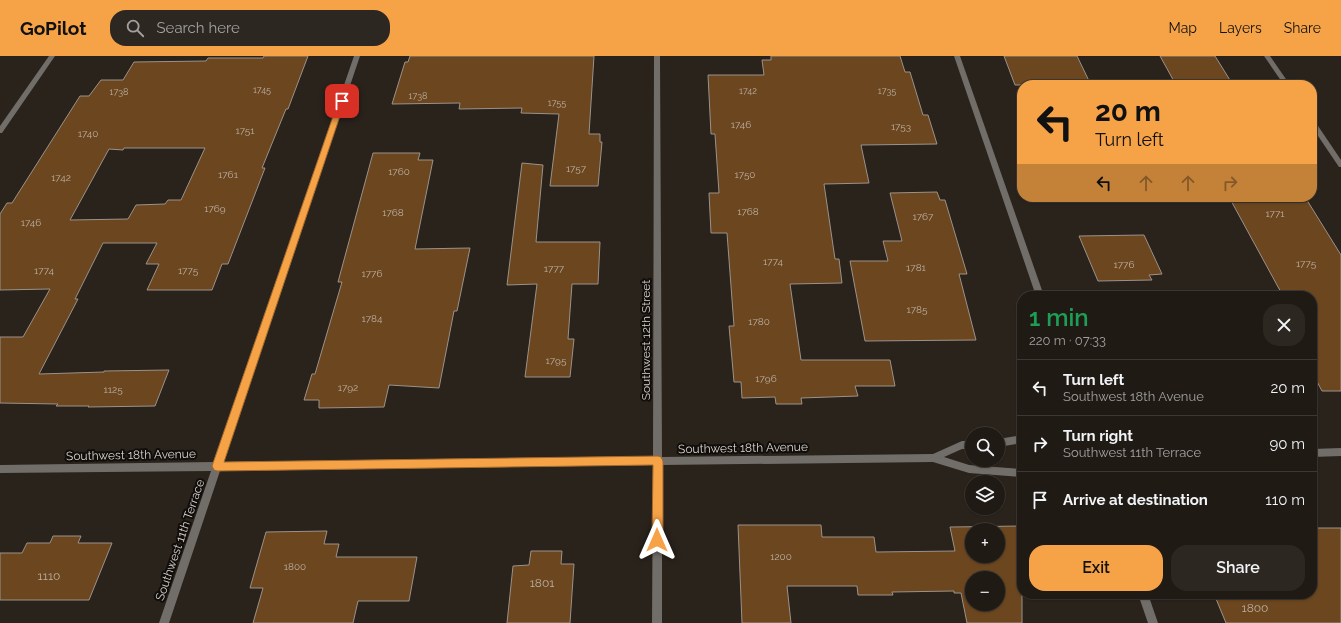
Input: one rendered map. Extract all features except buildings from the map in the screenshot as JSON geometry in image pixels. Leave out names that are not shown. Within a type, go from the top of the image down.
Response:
[{"type":"street","points":[[0,131],[52,56]]},
{"type":"street","name":"Southwest 11th Terrace","points":[[164,623],[357,56]]},
{"type":"street","name":"Southwest 12th Street","points":[[657,56],[657,623]]},
{"type":"street","points":[[957,56],[1038,291]]},
{"type":"street","points":[[1267,56],[1284,80]]},
{"type":"street","points":[[1317,129],[1341,165]]},
{"type":"street","points":[[1005,443],[1017,440]]},
{"type":"street","name":"Southwest 18th Avenue","points":[[933,458],[965,445]]},
{"type":"street","points":[[1317,453],[1341,452]]},
{"type":"street","name":"Southwest 18th Avenue","points":[[0,469],[933,458],[969,469],[1017,473]]},
{"type":"street","points":[[1145,599],[1153,623]]},
{"type":"route","points":[[342,101],[217,466],[658,461],[657,540]]}]
